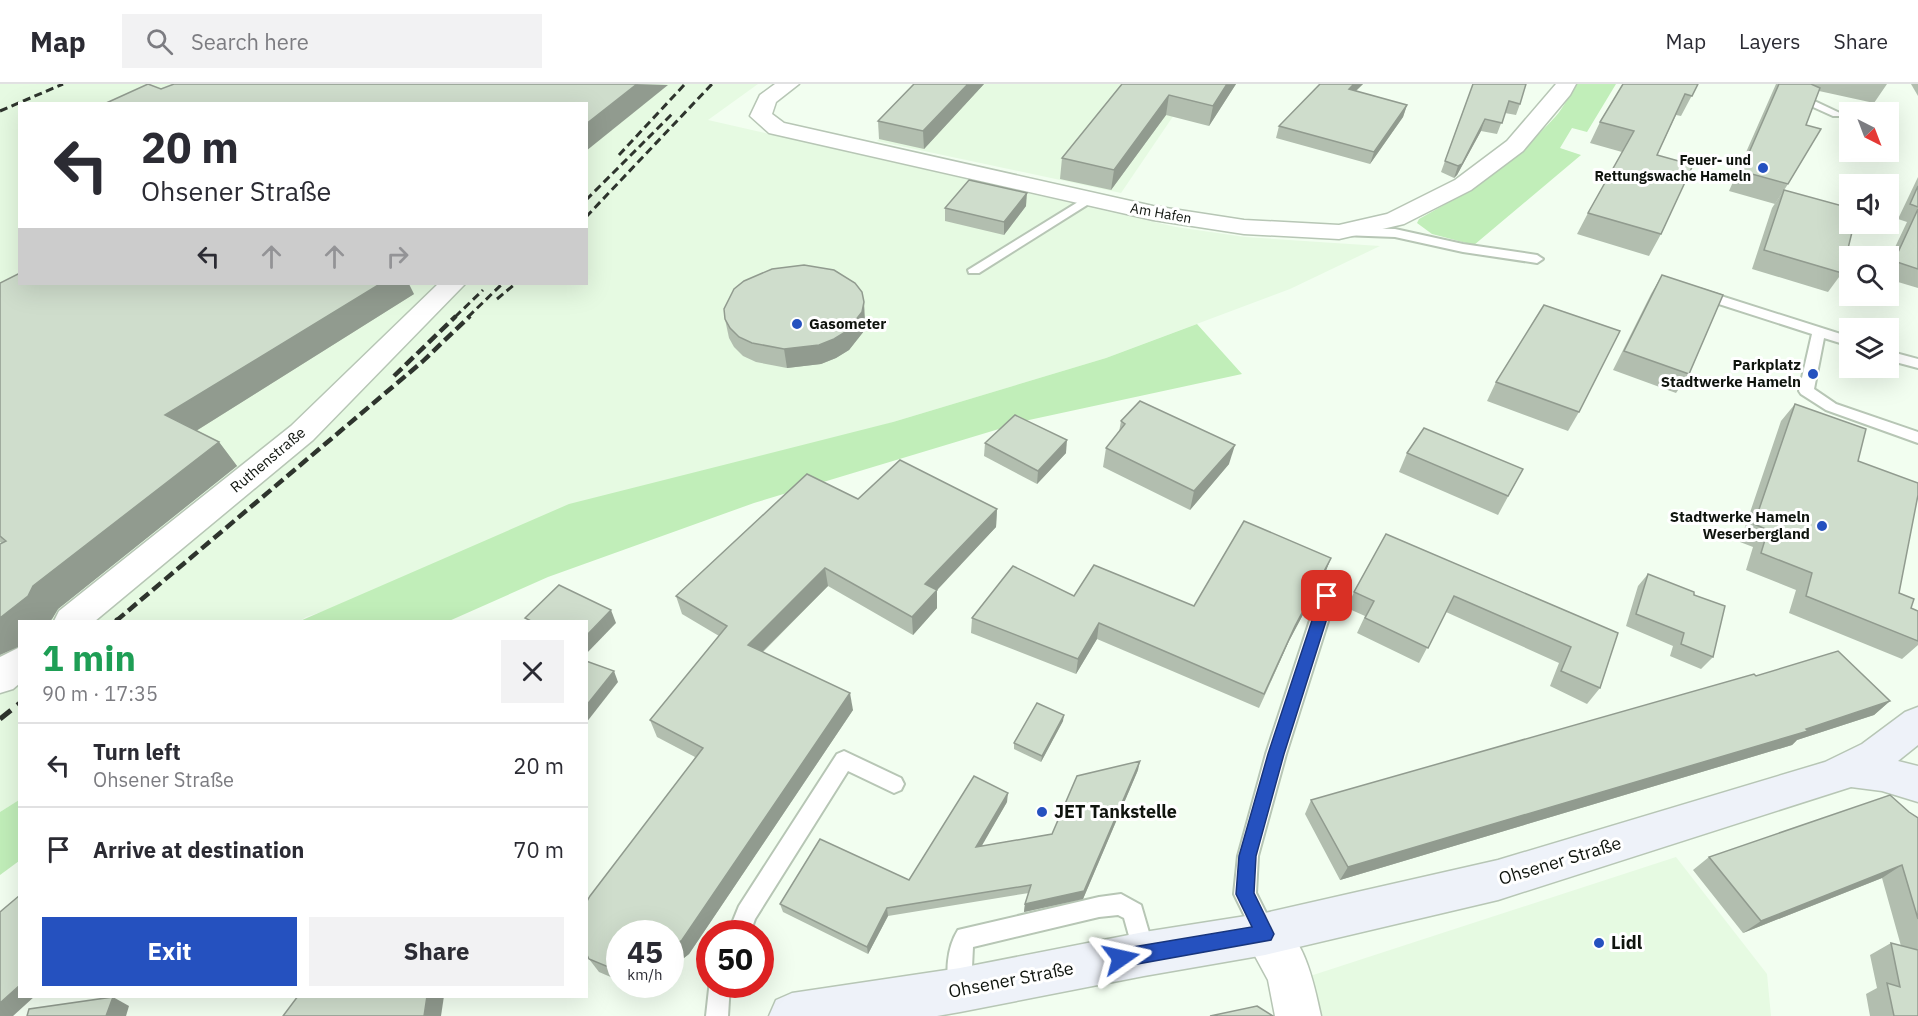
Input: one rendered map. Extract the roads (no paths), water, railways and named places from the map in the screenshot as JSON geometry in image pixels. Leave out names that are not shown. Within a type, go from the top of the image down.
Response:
[{"type":"main road","name":"Ohsener Straße","points":[[792,1016],[960,990],[1144,954],[1265,934],[1498,880],[1833,777],[1876,756],[1918,723]]},
{"type":"main road","name":"Ohsener Straße","points":[[1850,770],[1882,774],[1918,784]]},
{"type":"street","name":"Am Hafen","points":[[789,84],[767,99],[761,116],[777,128],[1153,213],[1244,227],[1339,232],[1395,219],[1463,185],[1515,146],[1563,91],[1566,84]]},
{"type":"street","name":"Ruthenstraße","points":[[72,620],[302,433],[451,285]]},
{"type":"street","points":[[0,678],[18,664]]},
{"type":"street","points":[[1265,934],[1289,973],[1298,1016]]},
{"type":"lane","points":[[1787,84],[1786,91],[1837,114]]},
{"type":"lane","points":[[974,270],[1091,198]]},
{"type":"lane","points":[[1339,232],[1395,233],[1463,248],[1537,259]]},
{"type":"lane","points":[[1683,288],[1839,338]]},
{"type":"lane","points":[[1819,332],[1806,391],[1831,407],[1918,438]]},
{"type":"lane","points":[[1899,358],[1918,364]]},
{"type":"lane","points":[[1265,934],[1245,894],[1248,856],[1276,754],[1327,596]]},
{"type":"lane","points":[[744,920],[844,760],[894,784]]},
{"type":"lane","points":[[960,990],[960,946],[966,938],[1099,906],[1122,904],[1133,912],[1144,954]]},
{"type":"lane","points":[[717,1016],[718,998]]},
{"type":"railway","points":[[21,102],[63,84]]},
{"type":"railway","points":[[619,155],[685,84]]},
{"type":"railway","points":[[588,215],[712,84]]},
{"type":"railway","points":[[0,111],[18,103]]},
{"type":"railway","points":[[588,198],[673,113]]},
{"type":"railway","points":[[468,317],[501,285]]},
{"type":"railway","points":[[497,299],[514,285]]},
{"type":"railway","points":[[455,317],[483,290]]},
{"type":"railway","points":[[394,376],[456,316]]},
{"type":"railway","points":[[117,620],[422,362],[470,316]]},
{"type":"railway","points":[[0,719],[18,705]]},
{"type":"place","name":"Feuer- und Rettungswache Hameln","points":[[1763,168]]},
{"type":"place","name":"Gasometer","points":[[797,324]]},
{"type":"place","name":"Parkplatz Stadtwerke Hameln","points":[[1813,374]]},
{"type":"place","name":"Stadtwerke Hameln Weserbergland","points":[[1822,526]]},
{"type":"place","name":"JET Tankstelle","points":[[1042,812]]},
{"type":"place","name":"Lidl","points":[[1599,943]]}]
